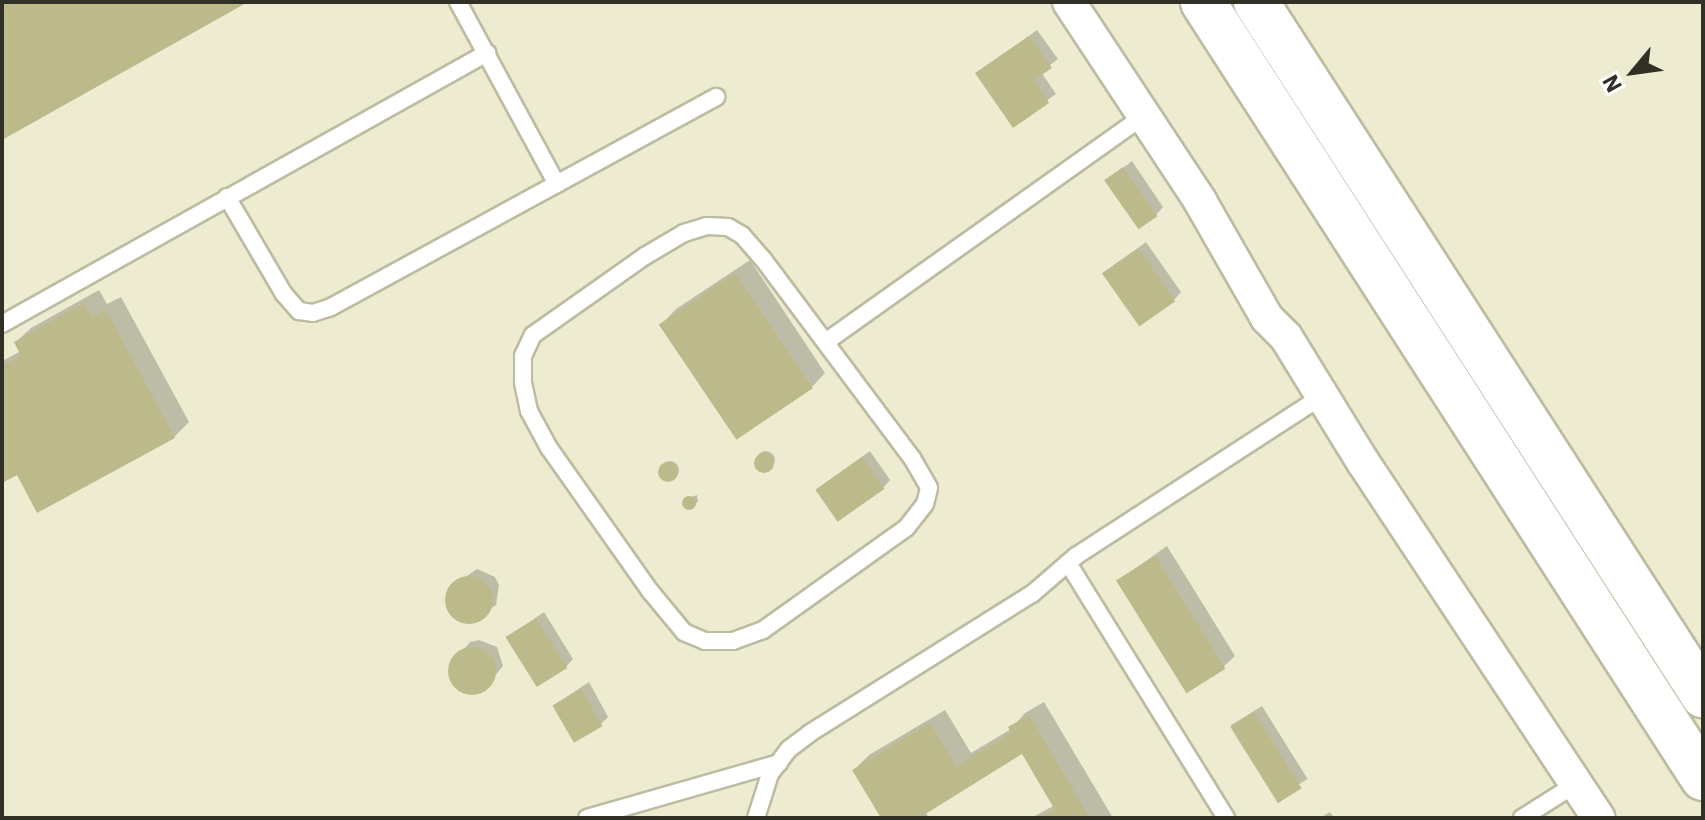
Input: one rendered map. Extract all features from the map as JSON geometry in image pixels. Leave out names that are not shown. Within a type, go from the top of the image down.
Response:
[{"type":"main road","points":[[1203,2],[1703,778]]},
{"type":"main road","points":[[1256,2],[1703,695]]},
{"type":"street","points":[[1069,2],[1200,201],[1267,318],[1286,337],[1599,818]]},
{"type":"lane","points":[[458,2],[557,184]]},
{"type":"lane","points":[[2,324],[487,53]]},
{"type":"lane","points":[[227,197],[284,294],[299,311],[313,313],[331,307],[716,97]]},
{"type":"lane","points":[[827,341],[1144,116]]},
{"type":"lane","points":[[707,226],[728,227],[742,235],[827,341],[912,458],[929,488],[925,504],[906,528],[763,630],[733,641],[705,641],[684,632],[650,591],[567,474],[529,411],[523,382],[523,356],[533,335],[645,256],[684,233],[707,226]]},
{"type":"lane","points":[[756,818],[770,774],[789,749],[810,733],[1032,594],[1068,563],[1322,396]]},
{"type":"lane","points":[[1068,563],[1226,818]]},
{"type":"lane","points":[[587,818],[779,763]]},
{"type":"lane","points":[[1522,818],[1576,784]]},
{"type":"building","points":[[2,2],[248,2],[2,140]]},
{"type":"building","points":[[1029,36],[1052,68],[1034,80],[1049,103],[1013,128],[975,73]]},
{"type":"building","points":[[1123,167],[1157,216],[1139,229],[1104,180]]},
{"type":"building","points":[[1138,248],[1175,301],[1139,326],[1102,273]]},
{"type":"building","points":[[735,273],[813,388],[736,440],[659,324]]},
{"type":"building","points":[[84,303],[92,317],[106,310],[175,438],[37,513],[17,475],[2,483],[2,366],[21,356],[14,342]]},
{"type":"building","points":[[764,453],[771,456],[774,463],[771,470],[764,473],[757,470],[754,463],[757,456]]},
{"type":"building","points":[[862,457],[884,489],[838,522],[815,490]]},
{"type":"building","points":[[668,462],[675,465],[678,472],[675,479],[668,482],[661,479],[658,472],[661,465]]},
{"type":"building","points":[[689,496],[696,503],[689,510],[682,503]]},
{"type":"building","points":[[1155,556],[1225,669],[1186,693],[1116,580]]},
{"type":"building","points":[[469,576],[486,583],[493,600],[486,617],[469,624],[452,617],[445,600],[452,583]]},
{"type":"building","points":[[536,618],[567,668],[537,687],[505,637]]},
{"type":"building","points":[[472,647],[489,654],[496,671],[489,688],[472,695],[455,688],[448,671],[455,654]]},
{"type":"building","points":[[581,689],[602,726],[574,743],[552,706]]},
{"type":"building","points":[[1254,712],[1302,788],[1278,803],[1230,727]]},
{"type":"building","points":[[1029,715],[1090,818],[1041,818],[1055,810],[1022,754],[919,818],[881,818],[852,770],[930,723],[956,766],[1011,733],[1008,727]]}]
